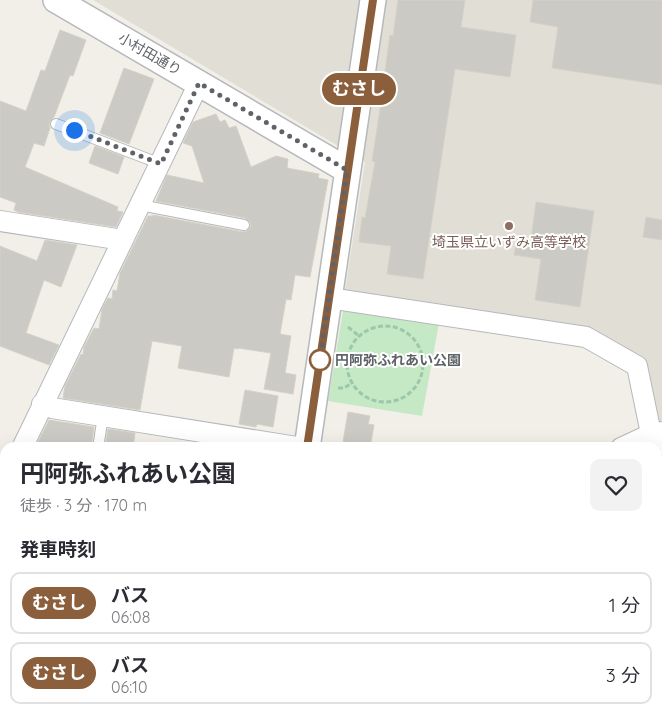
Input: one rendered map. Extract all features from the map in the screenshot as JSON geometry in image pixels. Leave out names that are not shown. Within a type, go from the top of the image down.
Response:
[{"type":"street","name":"小村田通り","points":[[56,0],[347,170]]},
{"type":"street","points":[[306,442],[373,0]]},
{"type":"street","points":[[25,442],[199,83]]},
{"type":"street","points":[[0,221],[123,240]]},
{"type":"street","points":[[329,298],[586,337],[637,366],[656,438],[642,442]]},
{"type":"street","points":[[42,404],[52,408],[267,442]]},
{"type":"lane","points":[[56,124],[161,164]]},
{"type":"lane","points":[[140,205],[244,226]]},
{"type":"lane","points":[[99,442],[103,416]]},
{"type":"path","points":[[380,326],[394,328],[410,336],[418,344],[423,359],[422,373],[419,381],[411,391],[399,400],[387,402],[377,400],[361,392],[353,382],[348,369],[349,355],[354,342],[367,330],[380,326]]},
{"type":"path","points":[[334,388],[344,388],[353,382]]},
{"type":"shaded area","name":"埼玉県立いずみ高等学校","points":[[93,0],[662,0],[662,442],[646,363],[586,333],[348,295],[345,290],[365,162]]},
{"type":"green space","name":"円阿弥ふれあい公園","points":[[346,308],[439,323],[422,416],[328,401],[343,311]]},
{"type":"building","points":[[398,0],[465,0],[461,27],[516,35],[510,77],[455,69],[423,279],[387,274],[391,246],[359,242],[362,217],[365,218],[375,162],[372,161],[390,35],[393,36]]},
{"type":"building","points":[[533,0],[662,0],[662,85],[552,68],[558,27],[530,22]]},
{"type":"building","points":[[60,30],[86,40],[73,76],[70,75],[54,117],[50,121],[50,128],[44,146],[34,143],[25,167],[118,207],[117,211],[123,212],[116,227],[18,212],[14,210],[16,203],[0,197],[0,101],[26,111],[41,70],[45,71]]},
{"type":"building","points":[[124,68],[154,79],[129,144],[100,133]]},
{"type":"building","points":[[216,114],[220,122],[225,120],[229,128],[236,126],[251,167],[276,156],[288,159],[287,168],[319,174],[318,178],[328,180],[310,277],[295,275],[291,300],[286,299],[280,334],[291,336],[285,373],[296,375],[293,394],[264,389],[271,353],[234,348],[229,377],[178,368],[182,346],[152,341],[140,410],[63,398],[65,386],[81,354],[83,355],[84,347],[94,328],[99,329],[102,309],[108,298],[112,299],[113,290],[117,291],[120,273],[148,216],[153,215],[243,232],[247,231],[251,226],[250,222],[245,218],[156,201],[167,175],[204,183],[192,146],[183,143],[193,122]]},
{"type":"building","points":[[95,146],[124,157],[118,174],[89,163]]},
{"type":"building","points":[[536,202],[594,211],[580,307],[535,300],[541,259],[514,255],[517,238],[531,240]]},
{"type":"building","points":[[646,217],[662,220],[662,240],[643,237]]},
{"type":"building","points":[[45,240],[77,245],[61,287],[44,280],[26,333],[59,345],[49,365],[0,346],[0,246],[37,261]]},
{"type":"building","points":[[245,390],[278,396],[273,427],[257,424],[256,427],[239,424]]},
{"type":"building","points":[[348,412],[370,416],[368,424],[374,425],[371,442],[343,442]]},
{"type":"building","points":[[49,420],[94,427],[92,442],[38,442]]},
{"type":"building","points":[[108,429],[135,433],[134,442],[106,442]]},
{"type":"bus line","name":"むさし","points":[[308,442],[373,0]]},
{"type":"place","name":"埼玉県立いずみ高等学校","points":[[509,226]]},
{"type":"place","name":"円阿弥ふれあい公園","points":[[320,360]]},
{"type":"route","points":[[74,130],[161,164],[199,83],[347,170],[320,360]]}]
